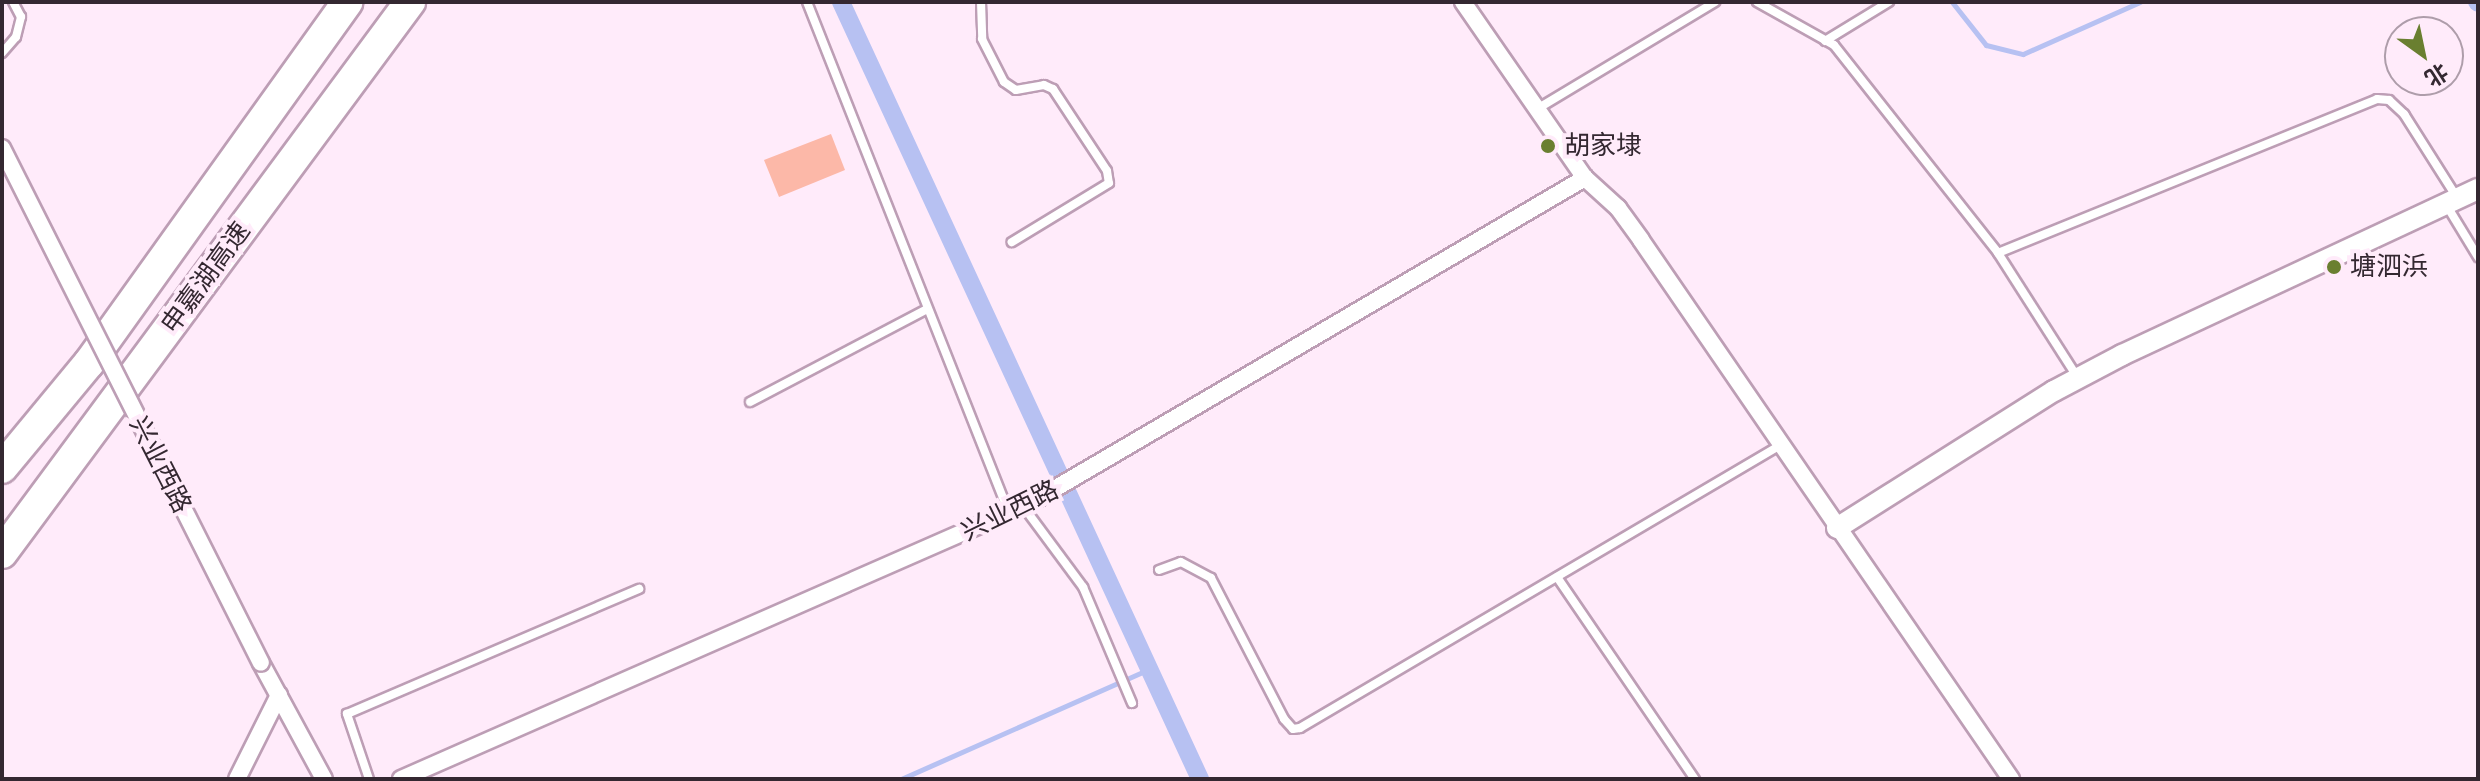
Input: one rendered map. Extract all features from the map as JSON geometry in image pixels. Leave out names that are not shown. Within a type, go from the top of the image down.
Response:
[{"type":"highway","name":"申嘉湖高速","points":[[2,468],[89,363],[347,2]]},
{"type":"highway","name":"申嘉湖高速","points":[[2,553],[410,2]]},
{"type":"street","points":[[1463,2],[1585,178],[1634,229],[1779,446],[2011,779]]},
{"type":"street","name":"兴业西路","points":[[2,148],[261,663],[324,779]]},
{"type":"street","name":"兴业西路","points":[[401,779],[1021,507],[1585,178]]},
{"type":"street","points":[[1837,528],[2078,379],[2478,189]]},
{"type":"street","points":[[237,779],[279,695]]},
{"type":"lane","points":[[2,53],[16,37],[21,17],[13,2]]},
{"type":"lane","points":[[807,2],[925,310],[1021,507],[1083,587],[1132,703]]},
{"type":"lane","points":[[981,2],[982,39],[1004,82],[1016,90],[1044,85],[1053,89],[1107,171],[1109,183],[1012,242]]},
{"type":"lane","points":[[1537,109],[1715,2]]},
{"type":"lane","points":[[1757,2],[1834,45],[1998,253],[2078,379]]},
{"type":"lane","points":[[1825,41],[1889,2]]},
{"type":"lane","points":[[1998,253],[2377,99],[2389,100],[2404,114],[2453,203],[2478,257]]},
{"type":"lane","points":[[750,402],[925,310]]},
{"type":"lane","points":[[1159,570],[1181,562],[1211,578],[1293,729],[1779,446]]},
{"type":"lane","points":[[1557,577],[1695,779]]},
{"type":"lane","points":[[369,779],[347,714],[639,589]]},
{"type":"shaded area","points":[[831,134],[845,170],[779,197],[764,160]]},
{"type":"waterway","points":[[841,2],[1200,779]]},
{"type":"waterway","points":[[1952,2],[1986,45],[2023,54],[2140,2]]},
{"type":"waterway","points":[[901,779],[1149,669]]},
{"type":"place","name":"胡家埭","points":[[1548,146]]},
{"type":"place","name":"塘泗浜","points":[[2334,267]]}]
